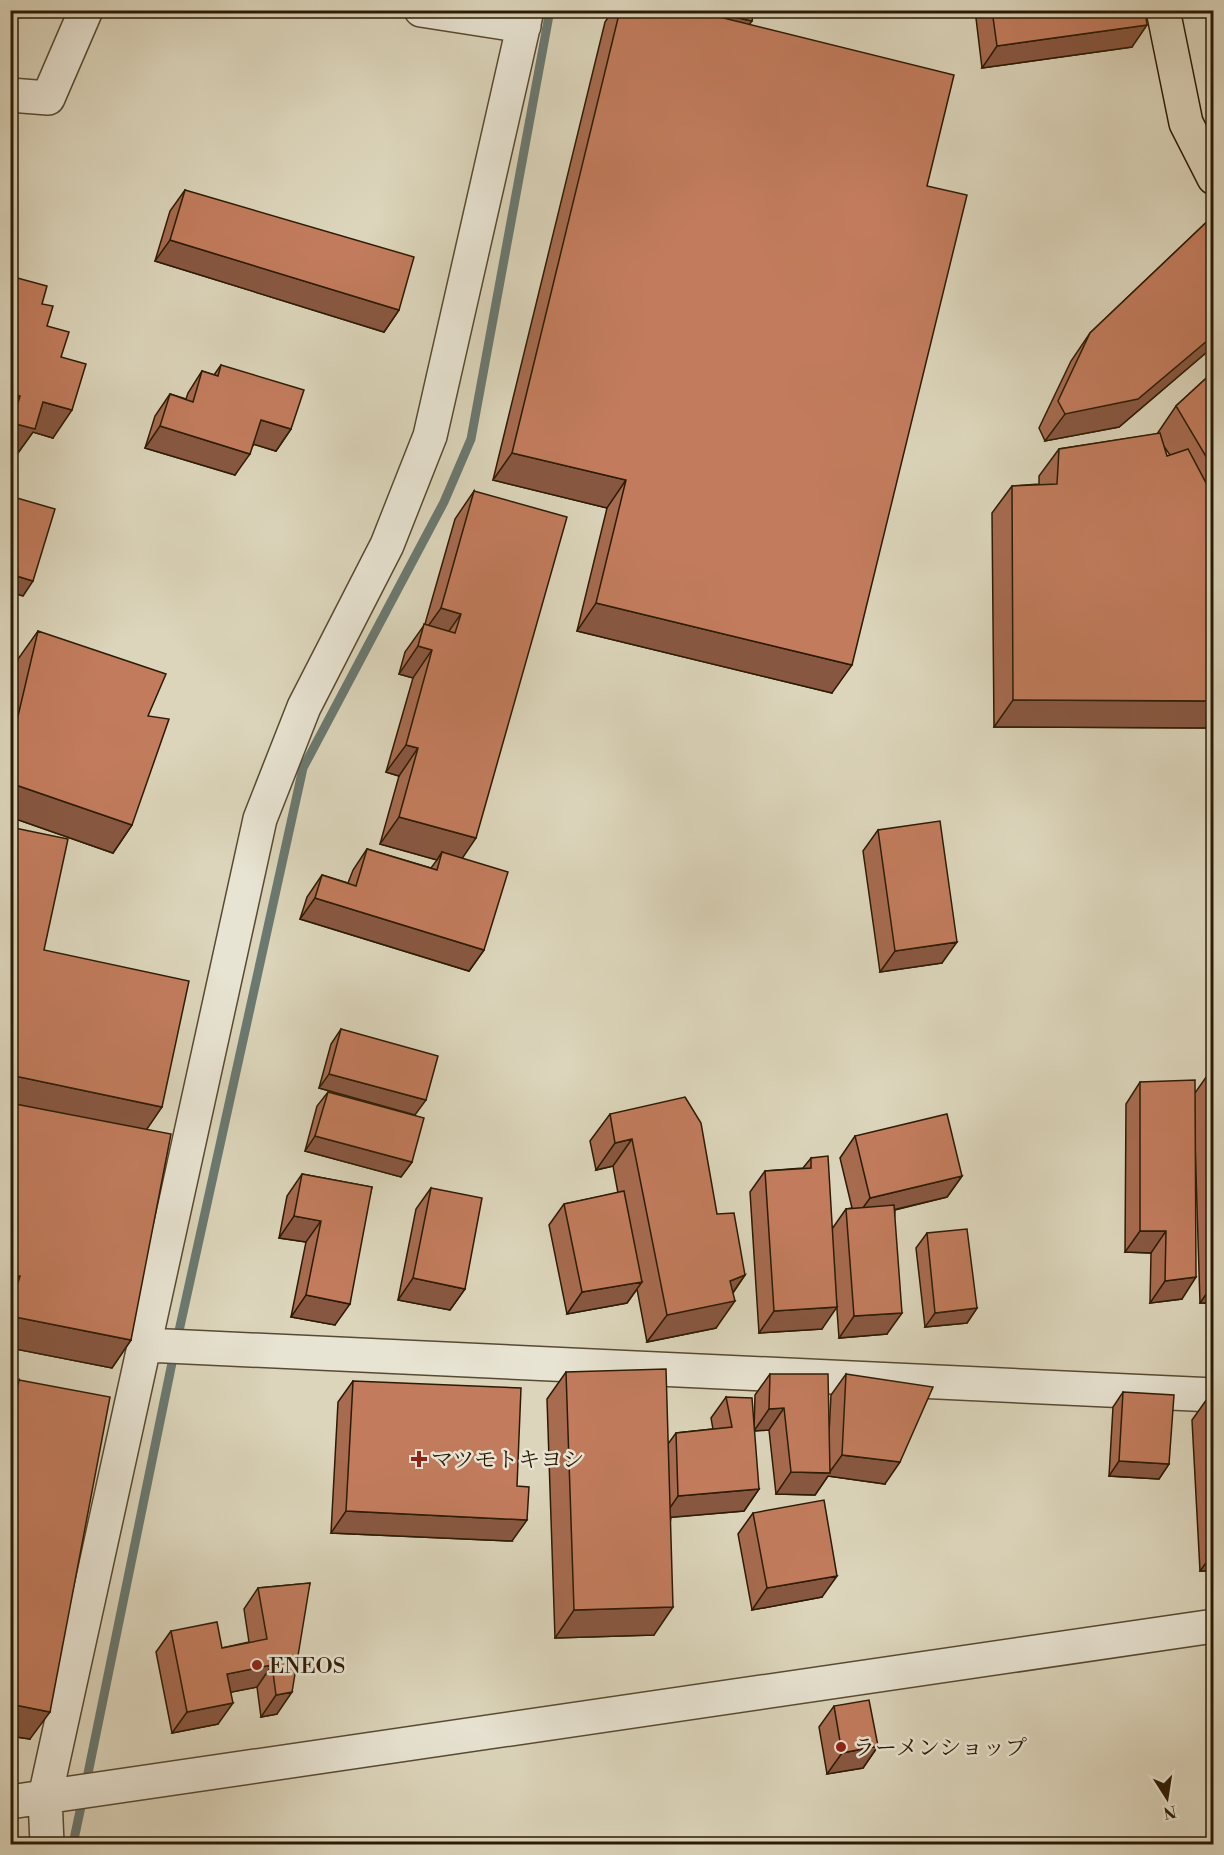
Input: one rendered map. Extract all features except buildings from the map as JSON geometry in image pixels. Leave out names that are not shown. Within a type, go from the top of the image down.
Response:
[{"type":"main road","points":[[1163,10],[1185,123],[1214,178]]},
{"type":"street","points":[[10,95],[48,98],[86,10]]},
{"type":"street","points":[[47,1845],[45,1797],[260,819],[304,707],[387,545],[430,436],[525,18],[421,10]]},
{"type":"street","points":[[146,1345],[1214,1395]]},
{"type":"street","points":[[10,1802],[1214,1626]]},
{"type":"waterway","points":[[177,1340],[303,768],[444,502],[471,439],[550,10]]},
{"type":"waterway","points":[[86,1783],[174,1353]]},
{"type":"waterway","points":[[73,1844],[83,1797]]},
{"type":"place","name":"マツモトキヨシ","points":[[419,1459]]},
{"type":"place","name":"ENEOS","points":[[257,1665]]},
{"type":"place","name":"ラーメンショップ","points":[[841,1747]]}]
